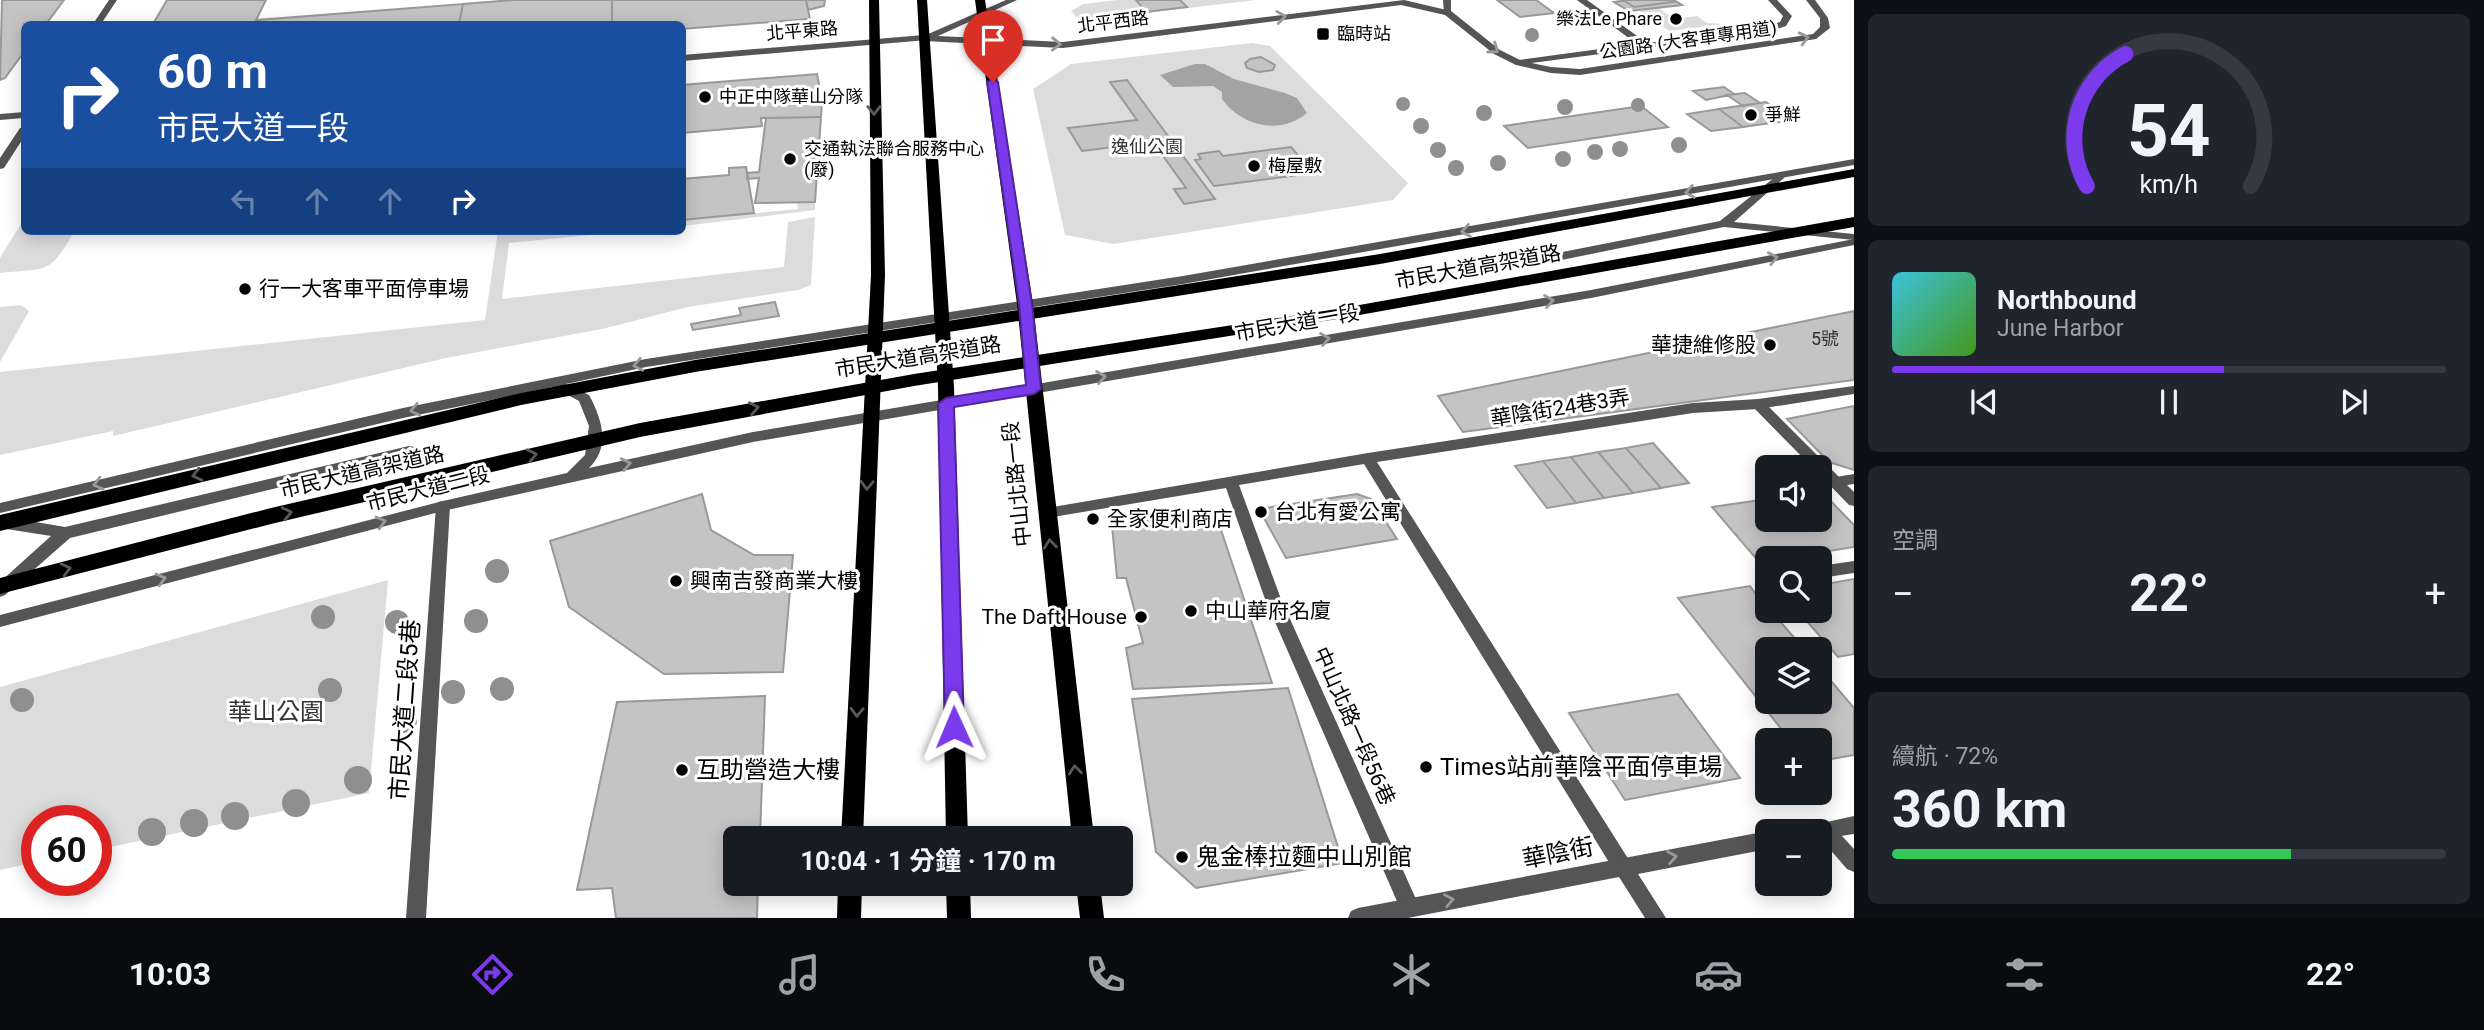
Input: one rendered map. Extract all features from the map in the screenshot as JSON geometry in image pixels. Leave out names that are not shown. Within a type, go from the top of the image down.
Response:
[{"type":"highway","name":"市民大道高架道路","points":[[0,522],[521,399],[888,334],[1380,259],[1854,173]]},
{"type":"highway","name":"市民大道高架道路","points":[[0,588],[271,516],[640,430],[914,380],[1337,314],[1854,222]]},
{"type":"main road","points":[[853,826],[878,275],[874,0]]},
{"type":"main road","points":[[922,0],[946,404],[957,826]]},
{"type":"main road","name":"中山北路一段","points":[[980,0],[1026,304],[1082,826]]},
{"type":"main road","points":[[849,918],[850,896]]},
{"type":"main road","points":[[958,896],[959,918]]},
{"type":"main road","points":[[1089,896],[1092,918]]},
{"type":"street","points":[[99,21],[113,0]]},
{"type":"street","points":[[924,38],[1013,0]]},
{"type":"street","points":[[1447,0],[1448,13]]},
{"type":"street","points":[[1581,0],[1646,46]]},
{"type":"street","points":[[1519,63],[1783,24],[1788,16],[1772,0]]},
{"type":"street","name":"公園路 (大客車專用道)","points":[[1519,63],[1551,71],[1580,72],[1798,41],[1816,36],[1825,28],[1824,18],[1810,0]]},
{"type":"street","name":"北平西路","points":[[924,38],[1063,44],[1402,1],[1448,13],[1497,52],[1519,63]]},
{"type":"street","name":"北平東路","points":[[686,58],[924,38]]},
{"type":"street","points":[[0,117],[21,115]]},
{"type":"street","points":[[0,166],[21,134]]},
{"type":"street","points":[[0,508],[402,413],[732,348],[1183,280],[1854,162]]},
{"type":"street","points":[[1724,225],[1780,176]]},
{"type":"street","points":[[1537,261],[1724,225],[1854,240]]},
{"type":"street","name":"市民大道一段","points":[[870,416],[1591,294],[1854,240]]},
{"type":"street","points":[[552,382],[584,398],[596,426],[593,457],[572,476]]},
{"type":"street","name":"華陰街24巷3弄","points":[[1368,458],[1693,408],[1758,404],[1854,390]]},
{"type":"street","points":[[1758,404],[1854,502]]},
{"type":"street","name":"市民大道二段","points":[[0,621],[443,506],[753,437],[870,416]]},
{"type":"street","points":[[0,522],[65,533],[409,451]]},
{"type":"street","points":[[1047,513],[1368,458],[1656,918]]},
{"type":"street","points":[[1835,482],[1854,479]]},
{"type":"street","name":"中山北路一段56巷","points":[[1231,482],[1273,599],[1410,908]]},
{"type":"street","name":"市民大道二段5巷","points":[[416,918],[443,506]]},
{"type":"street","points":[[0,588],[65,533]]},
{"type":"street","points":[[1832,570],[1854,567]]},
{"type":"street","points":[[1832,829],[1854,825]]},
{"type":"street","points":[[1832,841],[1854,863]]},
{"type":"street","name":"華陰街","points":[[1358,918],[1755,842]]},
{"type":"green space","points":[[1118,0],[1256,0],[1095,19],[1076,17],[1071,11],[1083,4]]},
{"type":"green space","points":[[1677,1],[1683,4],[1658,8],[1675,19],[1697,16],[1707,23],[1723,24],[1670,31],[1634,7]]},
{"type":"green space","name":"逸仙公園","points":[[1252,43],[1270,46],[1408,183],[1393,200],[1114,244],[1065,235],[1033,89],[1071,64]]},
{"type":"green space","points":[[797,202],[815,202],[815,210],[686,226],[686,220],[798,209]]},
{"type":"green space","points":[[815,217],[811,285],[798,290],[688,307],[602,329],[446,358],[113,436],[113,431],[0,455],[0,372],[485,320],[497,235],[590,235],[509,243],[502,299],[784,267],[788,222]]},
{"type":"green space","points":[[21,224],[21,235],[72,235],[59,255],[46,267],[0,273],[0,258]]},
{"type":"green space","points":[[21,305],[29,311],[0,362],[0,307]]},
{"type":"green space","name":"華山公園","points":[[388,580],[369,793],[112,847],[112,805],[21,805],[21,865],[0,870],[0,687]]},
{"type":"shaded area","points":[[1195,64],[1205,64],[1234,79],[1297,98],[1307,113],[1286,124],[1262,125],[1251,122],[1230,109],[1222,99],[1222,92],[1213,86],[1173,87],[1160,75]]},
{"type":"building","points":[[2,0],[64,0],[48,21],[21,21],[21,56],[5,78],[0,80]]},
{"type":"building","points":[[167,0],[266,0],[256,20],[463,4],[460,21],[155,21]]},
{"type":"building","points":[[513,0],[612,0],[612,21],[460,21],[463,4]]},
{"type":"building","points":[[612,0],[806,0],[810,19],[686,29],[686,21],[612,21]]},
{"type":"building","points":[[806,0],[825,0],[824,6],[808,10]]},
{"type":"building","points":[[1136,0],[1180,0],[1187,7],[1146,12]]},
{"type":"building","points":[[1497,0],[1536,0],[1554,13],[1520,17]]},
{"type":"building","points":[[1623,0],[1670,0],[1674,2],[1634,7]]},
{"type":"building","points":[[1674,0],[1682,5],[1629,11],[1614,2]]},
{"type":"building","points":[[1261,57],[1275,65],[1273,70],[1259,72],[1247,68],[1245,63],[1250,59]]},
{"type":"building","points":[[817,74],[822,100],[821,117],[761,118],[762,126],[686,133],[686,85]]},
{"type":"building","points":[[1127,80],[1215,199],[1184,204],[1174,189],[1186,188],[1153,142],[1082,151],[1068,128],[1137,120],[1110,82]]},
{"type":"building","points":[[1724,87],[1734,94],[1706,100],[1693,91]]},
{"type":"building","points":[[1745,93],[1760,103],[1743,106],[1727,95]]},
{"type":"building","points":[[1766,102],[1792,120],[1743,127],[1719,109]]},
{"type":"building","points":[[1641,106],[1668,127],[1528,148],[1504,126]]},
{"type":"building","points":[[1719,109],[1743,127],[1711,131],[1687,114]]},
{"type":"building","name":"交通執法聯合服務中心 (廢)","points":[[821,117],[815,202],[755,203],[759,178],[747,179],[747,173],[759,172],[766,118]]},
{"type":"building","name":"梅屋敷","points":[[1291,147],[1313,173],[1214,186],[1195,160],[1201,159],[1198,154],[1219,151],[1223,156]]},
{"type":"building","points":[[746,167],[754,213],[686,220],[686,179],[729,175],[729,168]]},
{"type":"building","points":[[775,302],[779,316],[693,330],[691,324],[741,315],[739,308]]},
{"type":"building","name":"華捷維修股","points":[[1854,311],[1854,380],[1463,432],[1438,396]]},
{"type":"building","points":[[1854,406],[1854,470],[1832,463],[1832,455],[1822,455],[1787,419]]},
{"type":"building","points":[[1653,443],[1689,483],[1661,488],[1626,448]]},
{"type":"building","points":[[1626,448],[1661,488],[1633,493],[1598,452]]},
{"type":"building","points":[[1598,452],[1633,493],[1604,498],[1571,457]]},
{"type":"building","points":[[1571,457],[1604,498],[1576,503],[1543,461]]},
{"type":"building","points":[[1543,461],[1576,503],[1547,508],[1515,466]]},
{"type":"building","name":"興南吉發商業大樓","points":[[702,494],[711,530],[754,555],[793,555],[783,672],[664,674],[569,607],[550,541]]},
{"type":"building","points":[[1357,494],[1371,499],[1397,539],[1286,558],[1259,509]]},
{"type":"building","points":[[1755,501],[1755,532],[1832,532],[1832,502],[1854,525],[1854,547],[1832,550],[1832,546],[1755,546],[1755,557],[1712,507]]},
{"type":"building","name":"中山華府名廈","points":[[1162,517],[1204,518],[1219,524],[1272,683],[1133,689],[1126,648],[1143,643],[1126,578],[1117,578],[1112,526]]},
{"type":"building","points":[[1854,579],[1854,654],[1838,657],[1832,650],[1832,637],[1821,637],[1808,623],[1832,623],[1832,583]]},
{"type":"building","points":[[1750,586],[1755,593],[1755,623],[1781,623],[1794,637],[1755,637],[1755,696],[1678,598]]},
{"type":"building","points":[[1832,682],[1854,708],[1854,755],[1832,759],[1832,728],[1781,728],[1769,714],[1832,714]]},
{"type":"building","points":[[1288,688],[1343,863],[1196,888],[1156,852],[1132,699]]},
{"type":"building","points":[[1678,694],[1740,778],[1625,800],[1569,713]]},
{"type":"building","name":"互助營造大樓","points":[[765,696],[760,826],[723,826],[723,896],[758,896],[757,918],[616,918],[612,888],[577,890],[617,702]]},
{"type":"place","name":"樂法Le Phare","points":[[1676,19]]},
{"type":"place","name":"臨時站","points":[[1323,34]]},
{"type":"place","name":"中正中隊華山分隊","points":[[705,97]]},
{"type":"place","name":"爭鮮","points":[[1751,115]]},
{"type":"place","name":"交通執法聯合服務中心 (廢)","points":[[790,159]]},
{"type":"place","name":"梅屋敷","points":[[1254,166]]},
{"type":"place","name":"行一大客車平面停車場","points":[[245,289]]},
{"type":"place","name":"華捷維修股","points":[[1770,345]]},
{"type":"place","name":"台北有愛公寓","points":[[1261,512]]},
{"type":"place","name":"全家便利商店","points":[[1093,519]]},
{"type":"place","name":"興南吉發商業大樓","points":[[676,581]]},
{"type":"place","name":"中山華府名廈","points":[[1191,611]]},
{"type":"place","name":"The Daft House","points":[[1141,617]]},
{"type":"place","name":"Times站前華陰平面停車場","points":[[1426,767]]},
{"type":"place","name":"互助營造大樓","points":[[682,770]]},
{"type":"place","name":"鬼金棒拉麵中山別館","points":[[1182,857]]},
{"type":"route","points":[[954,727],[946,404],[1034,389],[1026,304],[993,82]]}]
